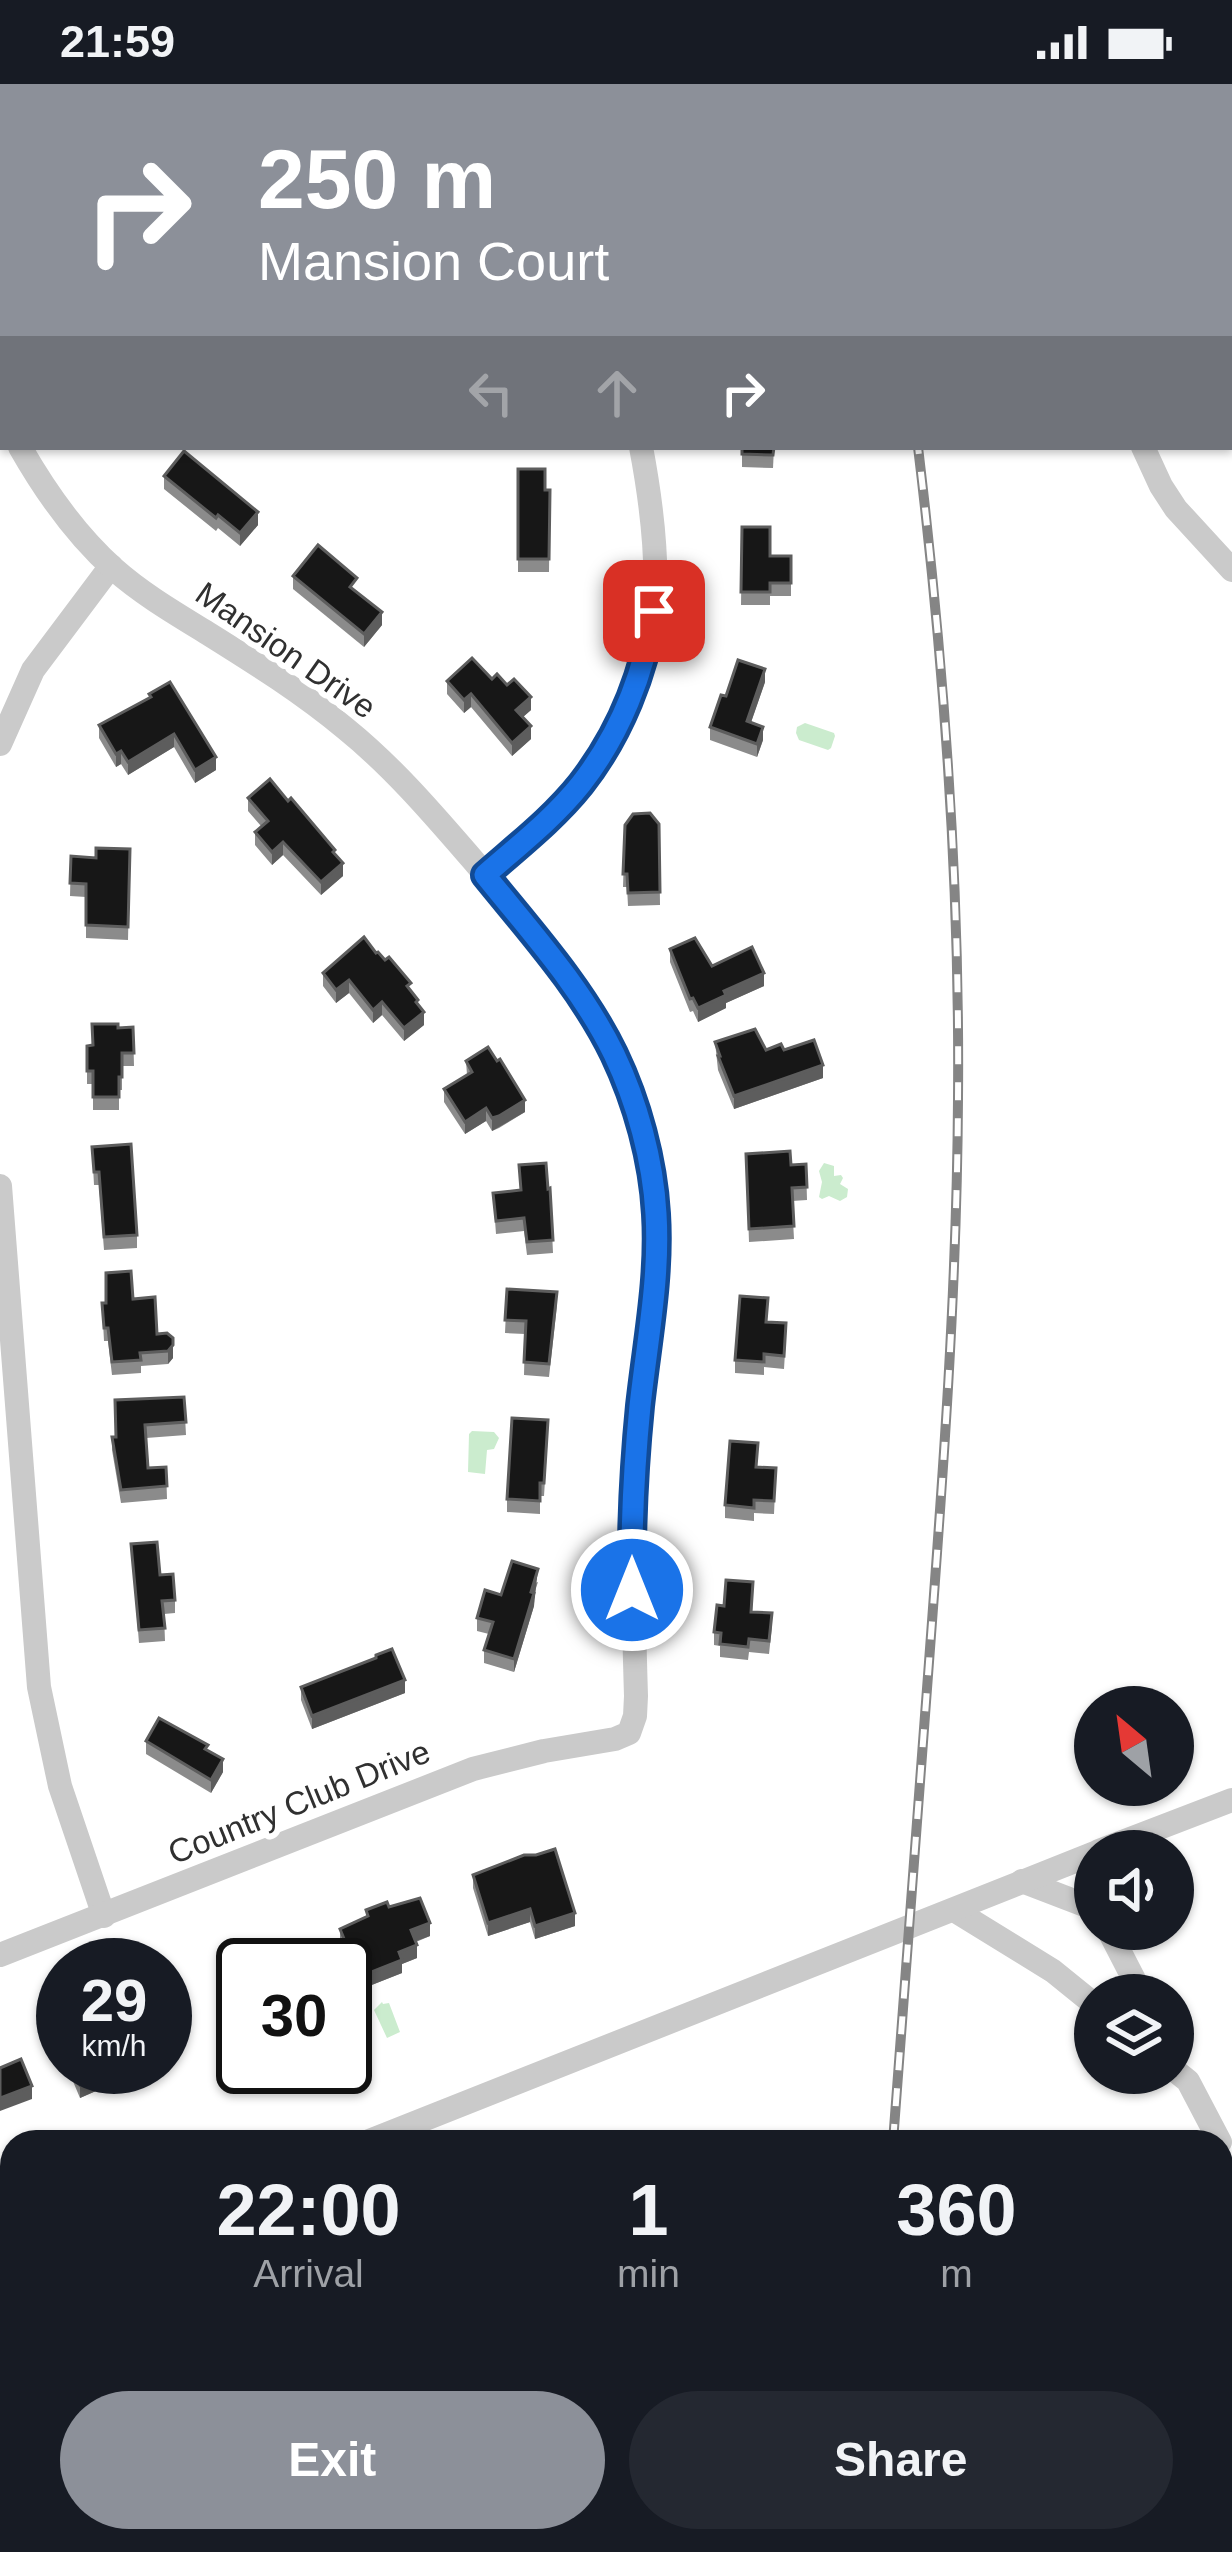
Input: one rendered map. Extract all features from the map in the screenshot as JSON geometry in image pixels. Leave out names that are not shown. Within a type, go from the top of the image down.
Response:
[{"type":"street","name":"Mansion Drive","points":[[22,450],[52,497],[111,566],[309,700],[395,774],[560,968],[615,1056],[631,1096],[656,1212],[632,1521],[636,1696],[629,1733]]},
{"type":"street","points":[[485,875],[581,784],[622,718],[643,666],[654,611],[655,575],[642,450]]},
{"type":"street","points":[[1144,450],[1176,509],[1232,570]]},
{"type":"street","points":[[0,744],[33,670],[111,566]]},
{"type":"street","points":[[0,1186],[39,1688],[60,1786],[104,1916]]},
{"type":"street","name":"Country Club Drive","points":[[0,1955],[473,1769],[629,1733]]},
{"type":"street","points":[[1154,1830],[1232,1800]]},
{"type":"street","points":[[397,2130],[1074,1861]]},
{"type":"street","points":[[1022,1881],[1074,1901]]},
{"type":"street","points":[[954,1910],[1074,1988]]},
{"type":"street","points":[[1192,2094],[1214,2130]]},
{"type":"shaded area","points":[[805,723],[834,733],[831,748],[799,740],[797,727]]},
{"type":"shaded area","points":[[824,1163],[834,1166],[834,1176],[841,1175],[840,1184],[848,1189],[847,1197],[840,1201],[819,1197],[819,1171]]},
{"type":"shaded area","points":[[472,1431],[494,1432],[499,1438],[494,1449],[487,1450],[485,1474],[468,1472]]},
{"type":"shaded area","points":[[382,2002],[389,2003],[400,2032],[387,2038],[374,2010]]},
{"type":"building","points":[[742,450],[774,450],[773,455],[742,454]]},
{"type":"building","points":[[184,451],[258,512],[240,533],[164,476]]},
{"type":"building","points":[[518,469],[545,469],[545,490],[550,490],[549,559],[518,559]]},
{"type":"building","points":[[742,527],[770,527],[770,556],[791,556],[791,583],[770,583],[770,592],[741,592]]},
{"type":"building","points":[[318,545],[357,578],[350,587],[382,612],[364,634],[293,576]]},
{"type":"building","points":[[472,658],[492,679],[497,674],[507,685],[514,679],[531,697],[516,710],[531,726],[512,743],[471,694],[464,700],[447,681]]},
{"type":"building","points":[[738,660],[765,669],[747,721],[763,727],[757,744],[710,727]]},
{"type":"building","points":[[170,682],[216,757],[195,770],[174,734],[128,762],[121,751],[116,754],[99,725]]},
{"type":"building","points":[[270,779],[343,863],[321,882],[283,842],[272,852],[255,832],[268,821],[248,798]]},
{"type":"building","points":[[650,813],[659,824],[660,892],[628,893],[627,874],[623,874],[625,825],[633,814]]},
{"type":"building","points":[[96,848],[130,849],[128,927],[86,925],[86,884],[70,883],[71,856],[96,858]]},
{"type":"building","points":[[364,937],[411,983],[407,986],[424,1012],[404,1028],[382,1002],[373,1010],[349,980],[336,990],[323,973]]},
{"type":"building","points":[[695,938],[712,966],[752,947],[764,973],[698,1008],[670,949]]},
{"type":"building","points":[[92,1024],[133,1027],[134,1053],[122,1053],[119,1097],[93,1097],[93,1071],[87,1071]]},
{"type":"building","points":[[755,1029],[766,1050],[781,1044],[784,1050],[814,1040],[823,1065],[734,1096],[715,1042]]},
{"type":"building","points":[[488,1047],[525,1100],[499,1116],[492,1118],[486,1108],[465,1122],[444,1089],[472,1072],[466,1061]]},
{"type":"building","points":[[131,1144],[137,1235],[104,1237],[99,1172],[94,1172],[92,1147]]},
{"type":"building","points":[[790,1151],[791,1165],[806,1164],[807,1187],[792,1188],[794,1226],[749,1229],[746,1154]]},
{"type":"building","points":[[546,1163],[553,1240],[527,1242],[524,1218],[496,1221],[493,1193],[521,1190],[519,1165]]},
{"type":"building","points":[[131,1271],[133,1299],[155,1297],[157,1334],[167,1333],[173,1345],[168,1351],[140,1353],[141,1360],[112,1362],[102,1303],[106,1303],[106,1273]]},
{"type":"building","points":[[507,1289],[557,1292],[549,1364],[524,1362],[526,1321],[505,1320]]},
{"type":"building","points":[[740,1296],[768,1298],[766,1322],[786,1323],[784,1356],[764,1354],[764,1362],[735,1360]]},
{"type":"building","points":[[184,1397],[186,1422],[145,1425],[148,1468],[166,1467],[167,1486],[121,1490],[112,1437],[116,1437],[115,1400]]},
{"type":"building","points":[[512,1418],[548,1420],[540,1501],[507,1499]]},
{"type":"building","points":[[730,1441],[758,1443],[756,1467],[776,1468],[774,1501],[754,1500],[754,1508],[725,1505]]},
{"type":"building","points":[[157,1542],[160,1575],[173,1574],[175,1600],[162,1601],[165,1628],[139,1630],[131,1544]]},
{"type":"building","points":[[512,1561],[538,1569],[514,1659],[484,1650],[493,1622],[477,1618],[485,1590],[501,1595]]},
{"type":"building","points":[[726,1580],[753,1582],[751,1612],[772,1613],[769,1641],[749,1639],[748,1647],[720,1644],[721,1633],[714,1632],[717,1605],[724,1606]]},
{"type":"building","points":[[392,1649],[405,1680],[312,1716],[301,1687]]},
{"type":"building","points":[[159,1718],[208,1745],[205,1749],[223,1759],[211,1780],[146,1741]]},
{"type":"building","points":[[555,1849],[575,1913],[535,1926],[530,1909],[488,1923],[473,1875],[524,1855]]},
{"type":"building","points":[[420,1898],[430,1923],[411,1930],[417,1945],[399,1952],[402,1960],[372,1972],[372,1938],[344,1938],[340,1929],[368,1916],[366,1910],[387,1902],[389,1907]]},
{"type":"building","points":[[21,2059],[32,2086],[0,2098],[0,2068]]},
{"type":"railway","points":[[894,2130],[944,1451],[957,1169],[953,854],[943,691],[918,450]]},
{"type":"route","points":[[632,1590],[640,1407],[656,1254],[648,1158],[626,1084],[598,1026],[560,968],[485,875],[544,824],[594,766],[622,718],[643,666],[654,611]]}]
